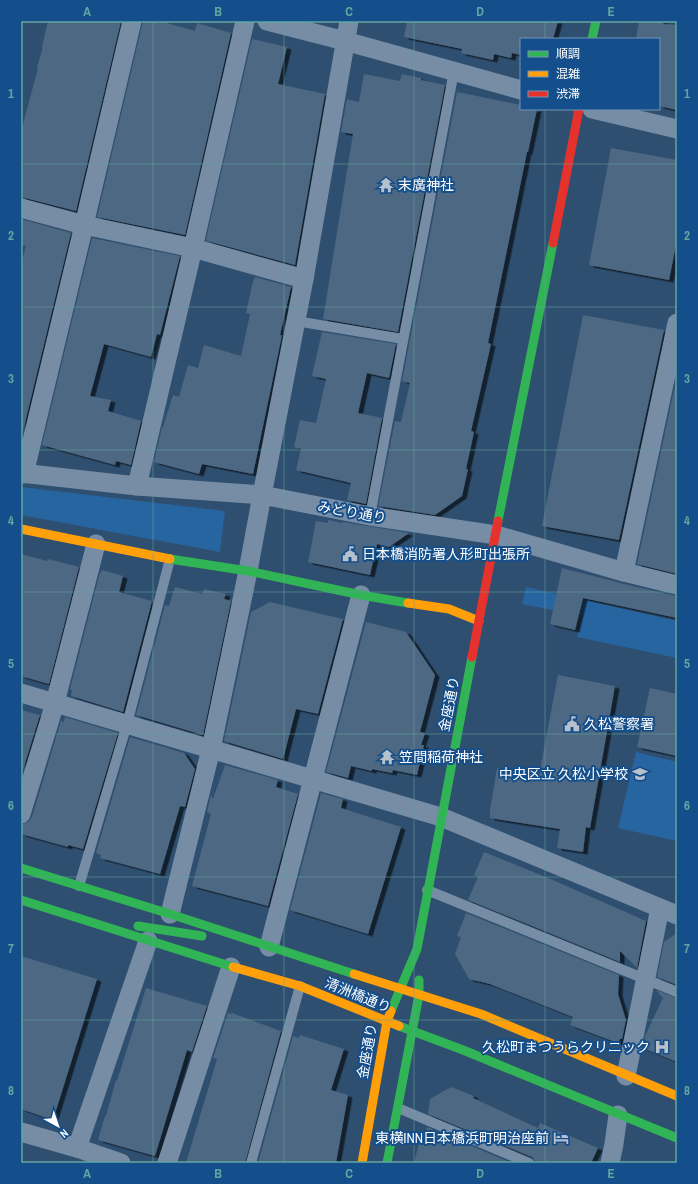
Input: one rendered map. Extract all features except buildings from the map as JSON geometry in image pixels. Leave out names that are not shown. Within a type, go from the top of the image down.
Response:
[{"type":"street","points":[[22,473],[84,225],[132,21]]},
{"type":"street","points":[[137,486],[245,21]]},
{"type":"street","points":[[267,21],[520,90]]},
{"type":"street","points":[[170,923],[211,749],[248,572],[304,279],[349,21]]},
{"type":"street","points":[[592,38],[596,21]]},
{"type":"street","name":"金座通り","points":[[387,1163],[419,995],[417,949],[426,890],[579,110]]},
{"type":"street","points":[[596,110],[677,130]]},
{"type":"street","points":[[21,208],[84,225],[193,248],[304,279]]},
{"type":"street","points":[[624,572],[677,323]]},
{"type":"street","name":"みどり通り","points":[[22,473],[137,486],[262,495],[370,516],[496,535],[624,572],[677,585]]},
{"type":"street","points":[[21,529],[170,559],[449,609],[479,621]]},
{"type":"street","points":[[21,814],[55,703],[96,544]]},
{"type":"street","points":[[143,917],[170,923],[213,938],[269,946],[362,594]]},
{"type":"street","points":[[21,693],[441,817],[669,911],[646,979],[626,1076]]},
{"type":"street","name":"清洲橋通り","points":[[21,868],[79,886],[170,923],[269,946],[481,1014],[626,1076],[677,1096]]},
{"type":"street","points":[[79,886],[129,910]]},
{"type":"street","name":"清洲橋通り","points":[[21,900],[231,967],[300,986],[413,1032],[463,1050],[677,1138]]},
{"type":"street","points":[[68,915],[170,923],[198,944]]},
{"type":"street","points":[[77,1148],[148,941]]},
{"type":"street","name":"金座通り","points":[[362,1163],[387,1021],[417,949]]},
{"type":"street","points":[[212,951],[259,974]]},
{"type":"street","points":[[167,1163],[231,967]]},
{"type":"street","points":[[610,1163],[618,1115]]},
{"type":"street","points":[[21,1132],[77,1148],[121,1163]]},
{"type":"lane","points":[[370,516],[454,71]]},
{"type":"lane","points":[[296,321],[403,339]]},
{"type":"lane","points":[[79,886],[127,724],[170,559]]},
{"type":"lane","points":[[426,890],[677,992]]},
{"type":"lane","points":[[252,1163],[300,986]]},
{"type":"lane","points":[[398,1108],[529,1163]]},
{"type":"shaded area","points":[[21,487],[225,511],[220,552],[21,515]]},
{"type":"shaded area","points":[[526,587],[677,621],[677,658],[577,637],[582,616],[522,604]]},
{"type":"shaded area","points":[[636,752],[677,762],[677,841],[618,828]]},
{"type":"traffic: fast","points":[[592,38],[596,21]]},
{"type":"traffic: fast","points":[[498,521],[553,243]]},
{"type":"traffic: fast","points":[[170,559],[248,571],[361,595],[408,603]]},
{"type":"traffic: fast","points":[[391,1011],[417,949],[472,657]]},
{"type":"traffic: fast","points":[[21,868],[170,914],[354,974]]},
{"type":"traffic: fast","points":[[21,900],[233,967]]},
{"type":"traffic: fast","points":[[138,926],[202,936]]},
{"type":"traffic: fast","points":[[387,1163],[419,995],[419,980]]},
{"type":"traffic: fast","points":[[399,1026],[463,1050],[677,1138]]},
{"type":"traffic: slow","points":[[21,529],[170,559]]},
{"type":"traffic: slow","points":[[408,603],[449,609],[479,621]]},
{"type":"traffic: slow","points":[[233,967],[300,986],[399,1026]]},
{"type":"traffic: slow","points":[[354,974],[481,1014],[677,1096]]},
{"type":"traffic: slow","points":[[362,1163],[387,1021],[391,1011]]},
{"type":"traffic: jam","points":[[553,243],[579,110]]},
{"type":"traffic: jam","points":[[472,657],[498,521]]},
{"type":"place","name":"末廣神社","points":[[386,185]]},
{"type":"place","name":"日本橋消防署人形町出張所","points":[[350,554]]},
{"type":"place","name":"久松警察署","points":[[572,724]]},
{"type":"place","name":"笠間稲荷神社","points":[[387,757]]},
{"type":"place","name":"中央区立 久松小学校","points":[[640,774]]},
{"type":"place","name":"久松町まつうらクリニック","points":[[662,1047]]},
{"type":"place","name":"東横INN日本橋浜町明治座前","points":[[561,1138]]}]
